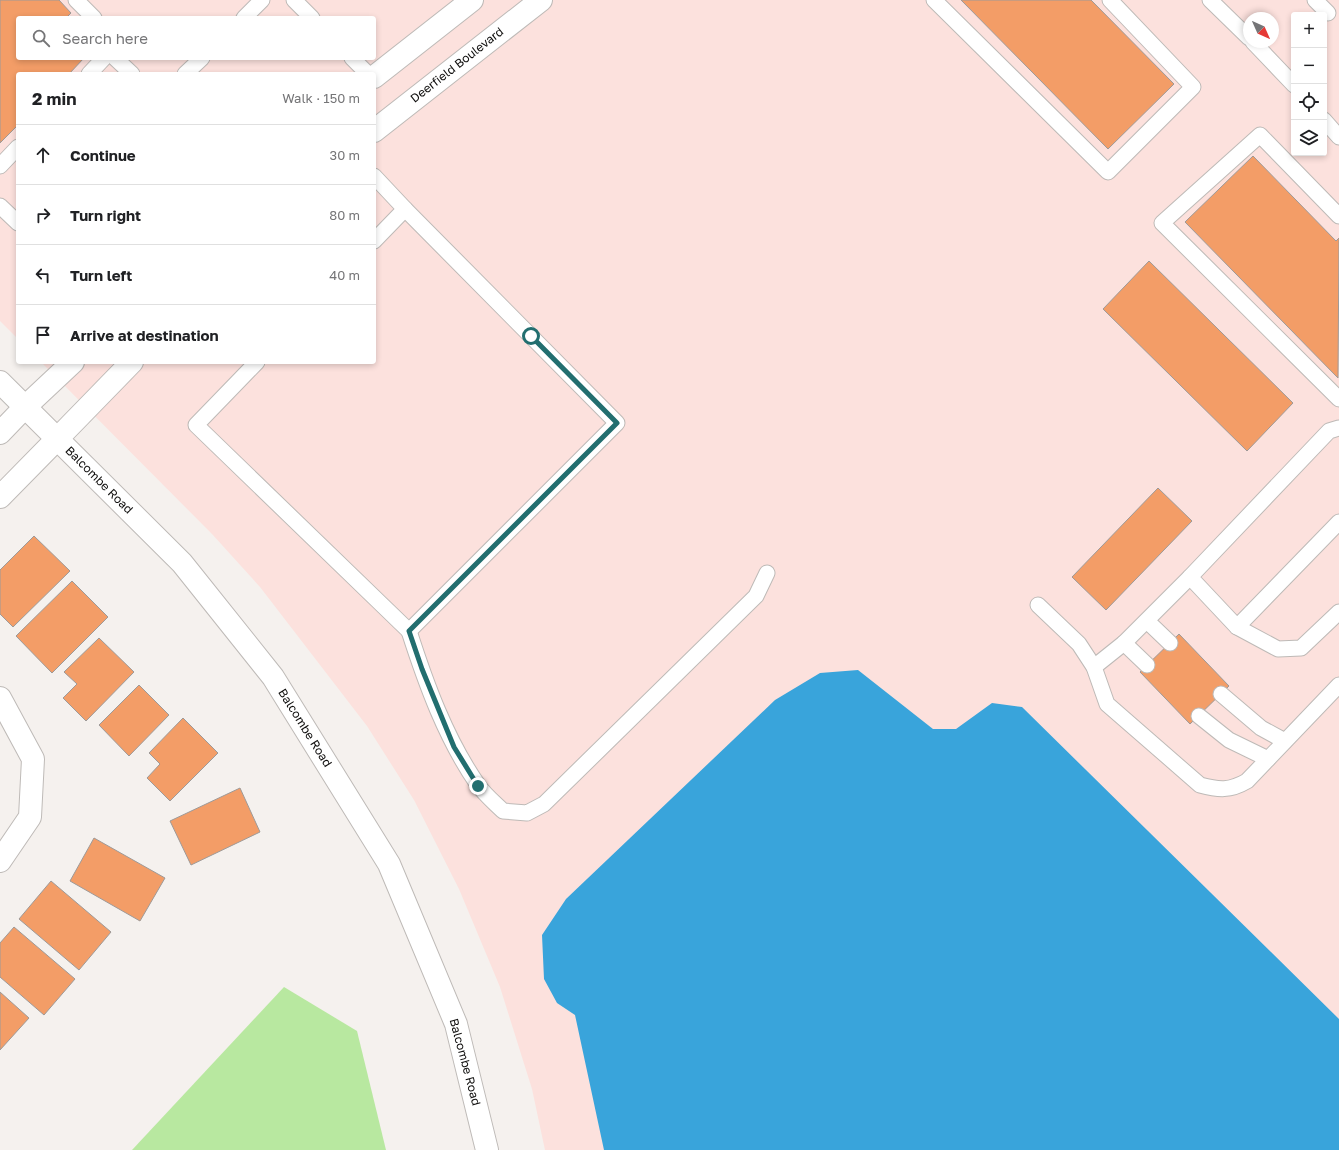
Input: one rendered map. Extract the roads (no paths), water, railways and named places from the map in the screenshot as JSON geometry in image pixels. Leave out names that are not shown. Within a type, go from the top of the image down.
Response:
[{"type":"street","points":[[376,75],[472,0]]},
{"type":"street","name":"Deerfield Boulevard","points":[[376,129],[540,0]]},
{"type":"street","points":[[0,433],[71,364]]},
{"type":"street","points":[[0,497],[130,364]]},
{"type":"street","name":"Balcombe Road","points":[[0,382],[182,563],[273,677],[389,864],[456,1024],[487,1150]]},
{"type":"street","points":[[0,698],[33,759],[30,817],[0,861]]},
{"type":"lane","points":[[76,0],[92,16]]},
{"type":"lane","points":[[246,16],[262,0]]},
{"type":"lane","points":[[294,0],[310,16]]},
{"type":"lane","points":[[934,0],[1108,172],[1193,87],[1110,0]]},
{"type":"lane","points":[[1210,0],[1243,32]]},
{"type":"lane","points":[[1315,0],[1328,13]]},
{"type":"lane","points":[[1260,48],[1293,84]]},
{"type":"lane","points":[[91,72],[102,60]]},
{"type":"lane","points":[[117,60],[130,72]]},
{"type":"lane","points":[[187,72],[200,60]]},
{"type":"lane","points":[[354,60],[366,72]]},
{"type":"lane","points":[[1327,123],[1339,137]]},
{"type":"lane","points":[[1339,216],[1260,135],[1162,223],[1339,399]]},
{"type":"lane","points":[[0,166],[16,149]]},
{"type":"lane","points":[[376,178],[404,210],[617,423],[409,631]]},
{"type":"lane","points":[[0,206],[16,221]]},
{"type":"lane","points":[[376,239],[404,210]]},
{"type":"lane","points":[[255,364],[196,425],[409,631],[422,669],[454,747],[478,786],[503,811],[527,813],[544,804],[756,596],[767,573]]},
{"type":"lane","points":[[1094,667],[1124,643],[1147,621],[1329,431],[1339,428]]},
{"type":"lane","points":[[1238,627],[1339,522]]},
{"type":"lane","points":[[1190,577],[1238,627],[1278,649],[1301,648],[1339,612]]},
{"type":"lane","points":[[1038,605],[1079,644],[1094,667],[1107,704],[1200,785],[1217,789],[1236,788],[1247,781],[1339,685]]},
{"type":"lane","points":[[1147,621],[1170,643]]},
{"type":"lane","points":[[1124,643],[1147,665]]},
{"type":"lane","points":[[1222,694],[1261,728],[1285,741]]},
{"type":"lane","points":[[1199,716],[1228,740],[1268,758]]},
{"type":"water","points":[[858,670],[933,729],[956,729],[992,703],[1022,707],[1339,1019],[1339,1150],[604,1150],[575,1015],[557,1003],[544,979],[542,935],[566,899],[775,700],[820,673]]}]
